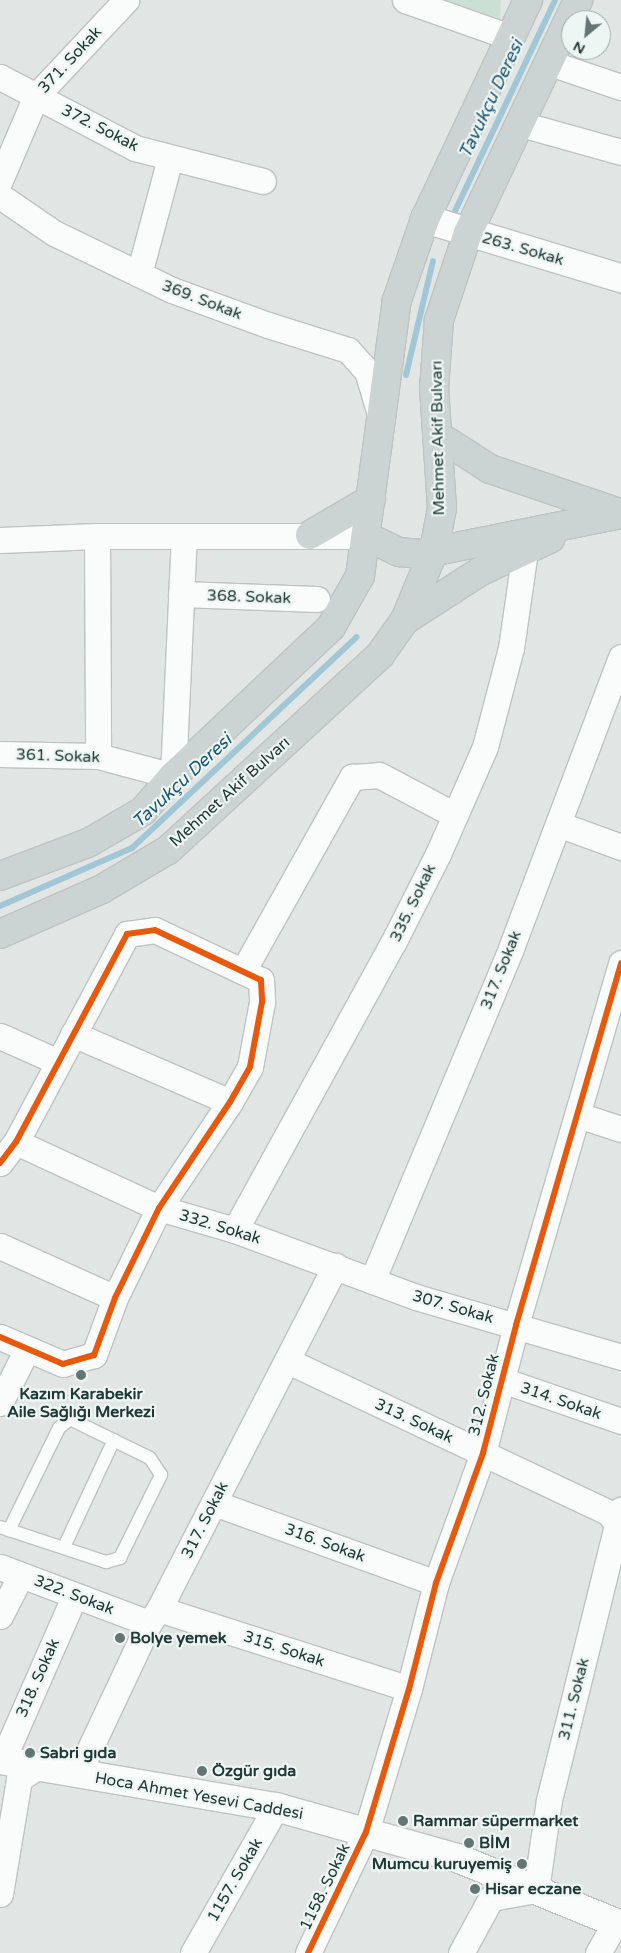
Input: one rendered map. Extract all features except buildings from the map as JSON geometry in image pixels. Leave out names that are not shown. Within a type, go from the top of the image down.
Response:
[{"type":"main road","points":[[0,876],[96,839],[143,811],[173,776],[330,627],[360,576],[380,414],[397,300],[425,219],[528,0]]},
{"type":"main road","name":"Mehmet Akif Bulvarı","points":[[0,934],[102,888],[168,850],[380,655],[405,620],[434,550],[442,508],[434,389],[439,320],[468,233],[550,63],[578,0]]},
{"type":"main road","name":"263. Sokak","points":[[425,219],[621,278]]},
{"type":"main road","points":[[437,436],[490,469],[621,514]]},
{"type":"main road","points":[[310,536],[371,499]]},
{"type":"main road","points":[[366,536],[399,552],[421,554],[621,514]]},
{"type":"main road","points":[[405,620],[481,571],[568,530],[621,514]]},
{"type":"main road","name":"Hoca Ahmet Yesevi Caddesi","points":[[1,1760],[276,1807],[457,1858],[618,1924]]},
{"type":"street","name":"371. Sokak","points":[[0,180],[36,96],[126,0]]},
{"type":"street","points":[[404,0],[510,37]]},
{"type":"street","points":[[550,63],[621,87]]},
{"type":"street","name":"372. Sokak","points":[[0,77],[135,148],[263,181]]},
{"type":"street","points":[[521,124],[621,152]]},
{"type":"street","points":[[139,274],[170,158]]},
{"type":"street","name":"369. Sokak","points":[[0,196],[54,233],[172,290],[348,350],[367,371],[380,414]]},
{"type":"street","points":[[0,540],[96,536],[366,536]]},
{"type":"street","points":[[96,536],[98,756]]},
{"type":"street","points":[[173,776],[184,537]]},
{"type":"street","name":"335. Sokak","points":[[234,1230],[394,943],[485,747],[511,648],[524,550]]},
{"type":"street","name":"368. Sokak","points":[[181,594],[317,599]]},
{"type":"street","name":"317. Sokak","points":[[372,1280],[510,948],[621,657]]},
{"type":"street","name":"361. Sokak","points":[[0,754],[98,756],[173,776]]},
{"type":"street","points":[[243,971],[352,777],[379,775],[455,815]]},
{"type":"street","points":[[558,824],[621,847]]},
{"type":"street","points":[[0,1163],[16,1142],[126,934],[155,930],[261,980],[262,1002],[250,1067],[230,1102],[159,1208],[115,1298],[94,1355],[63,1364],[0,1337]]},
{"type":"street","name":"312. Sokak","points":[[366,1832],[409,1689],[436,1583],[483,1453],[516,1325],[621,963]]},
{"type":"street","points":[[73,1034],[230,1102]]},
{"type":"street","points":[[0,1036],[58,1062]]},
{"type":"street","points":[[578,1115],[621,1129]]},
{"type":"street","name":"332. Sokak","points":[[16,1142],[159,1208],[234,1230],[372,1280]]},
{"type":"street","points":[[0,1246],[115,1298]]},
{"type":"street","name":"317. Sokak","points":[[78,1774],[154,1616],[288,1361],[335,1266]]},
{"type":"street","name":"307. Sokak","points":[[372,1280],[416,1297],[621,1357]]},
{"type":"street","points":[[0,1403],[26,1349]]},
{"type":"street","name":"313. Sokak","points":[[288,1361],[619,1517]]},
{"type":"street","name":"314. Sokak","points":[[502,1380],[621,1422]]},
{"type":"street","name":"316. Sokak","points":[[214,1503],[436,1583]]},
{"type":"street","name":"311. Sokak","points":[[536,1890],[549,1800],[619,1517]]},
{"type":"street","points":[[0,1616],[11,1570]]},
{"type":"street","name":"322. Sokak","points":[[11,1570],[75,1595],[154,1616]]},
{"type":"street","name":"318. Sokak","points":[[1,1760],[75,1595]]},
{"type":"street","name":"315. Sokak","points":[[154,1616],[409,1689]]},
{"type":"street","points":[[0,1893],[19,1779],[36,1767]]},
{"type":"street","name":"1157. Sokak","points":[[193,1953],[276,1807]]},
{"type":"street","name":"1158. Sokak","points":[[308,1953],[366,1832]]},
{"type":"street","points":[[461,1953],[491,1898],[536,1890]]},
{"type":"street","points":[[598,1953],[618,1924]]},
{"type":"lane","points":[[70,1419],[114,1440],[150,1458],[161,1475],[120,1558],[106,1562],[4,1528],[59,1428],[70,1419]]},
{"type":"lane","points":[[64,1547],[114,1440]]},
{"type":"green space","points":[[442,0],[501,0],[500,19]]},
{"type":"waterway","name":"Tavukçu Deresi","points":[[455,211],[555,0]]},
{"type":"waterway","name":"Tavukçu Deresi","points":[[406,375],[433,261]]},
{"type":"waterway","name":"Tavukçu Deresi","points":[[0,906],[132,848],[357,637]]},
{"type":"cycle path","points":[[0,1163],[16,1142],[127,934],[155,930],[261,980],[262,1002],[250,1067],[230,1102],[159,1208],[115,1298],[94,1355],[63,1364],[0,1337]]},
{"type":"cycle path","points":[[308,1953],[366,1832],[409,1689],[436,1583],[483,1453],[516,1325],[621,963]]},
{"type":"place","name":"Kazım Karabekir Aile Sağlığı Merkezi","points":[[81,1375]]},
{"type":"place","name":"Bolye yemek","points":[[120,1638]]},
{"type":"place","name":"Sabri gıda","points":[[30,1753]]},
{"type":"place","name":"Özgür gıda","points":[[202,1771]]},
{"type":"place","name":"Rammar süpermarket","points":[[403,1821]]},
{"type":"place","name":"BİM","points":[[469,1843]]},
{"type":"place","name":"Mumcu kuruyemiş","points":[[522,1864]]},
{"type":"place","name":"Hisar eczane","points":[[475,1889]]}]
